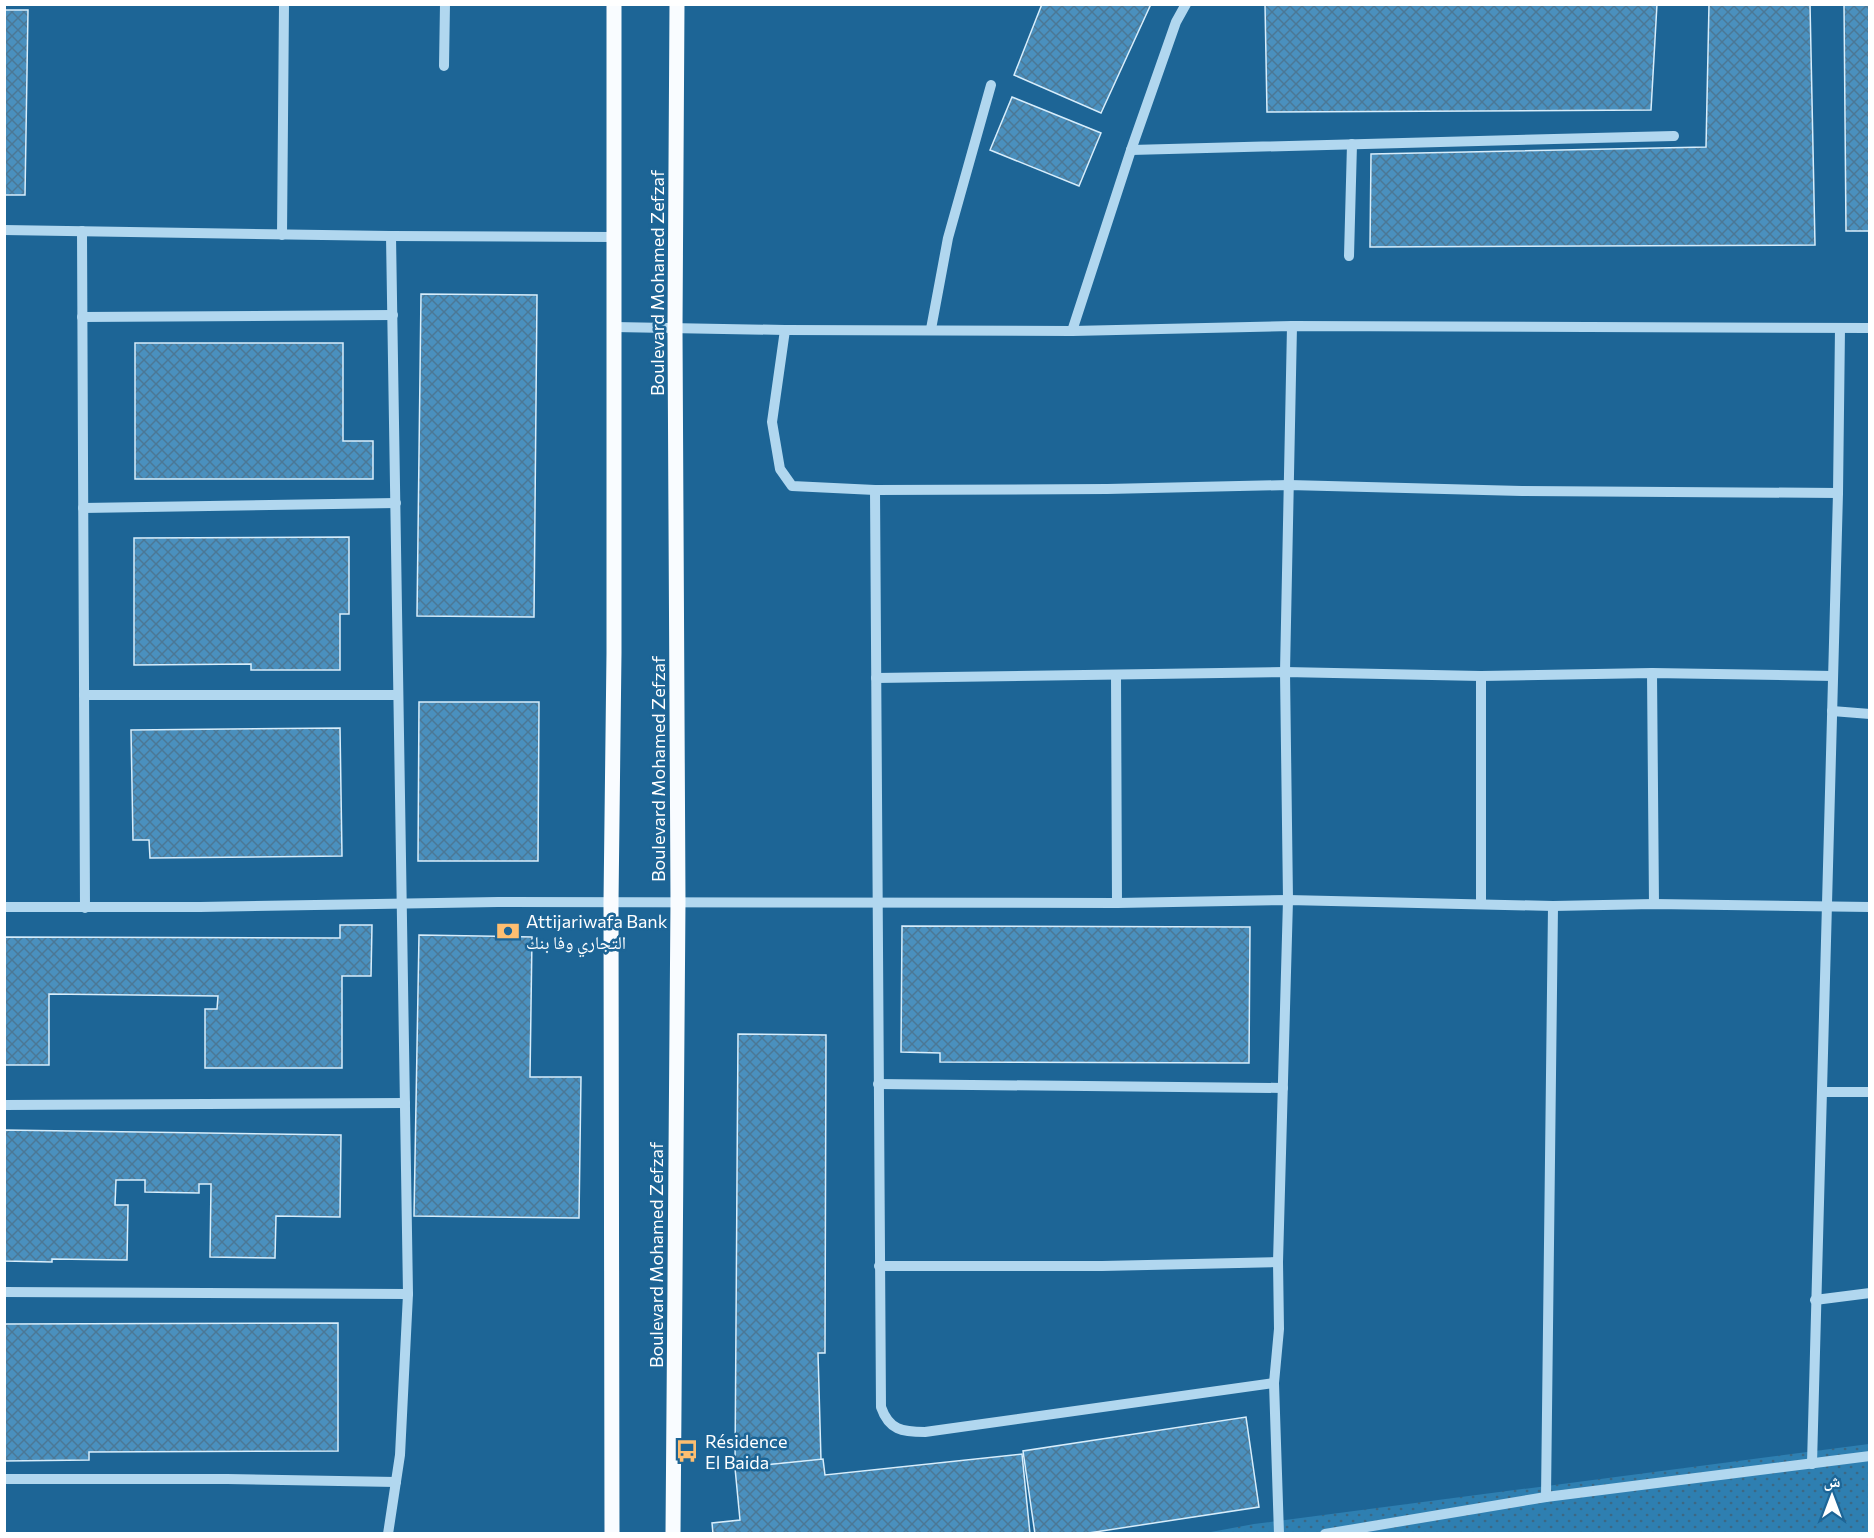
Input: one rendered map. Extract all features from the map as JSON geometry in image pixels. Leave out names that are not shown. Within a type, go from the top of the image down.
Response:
[{"type":"main road","points":[[612,1533],[611,902],[614,765],[614,4]]},
{"type":"main road","name":"Boulevard Mohamed Zefzaf","points":[[673,1533],[678,901],[675,329],[677,4]]},
{"type":"street","points":[[282,235],[284,4]]},
{"type":"street","points":[[444,66],[445,4]]},
{"type":"street","points":[[1071,331],[1176,22],[1186,4]]},
{"type":"street","points":[[931,329],[948,238],[991,85]]},
{"type":"street","points":[[1131,150],[1674,136]]},
{"type":"street","points":[[1349,256],[1352,144]]},
{"type":"street","points":[[4,230],[391,237],[614,237]]},
{"type":"street","points":[[82,231],[85,908]]},
{"type":"street","points":[[388,1533],[400,1455],[408,1294],[391,237]]},
{"type":"street","points":[[82,317],[393,315]]},
{"type":"street","points":[[614,327],[1071,331],[1292,326],[1869,328]]},
{"type":"street","points":[[1279,1533],[1274,1383],[1279,1329],[1278,1262],[1288,900],[1285,672],[1292,326]]},
{"type":"street","points":[[1812,1464],[1838,494],[1840,327]]},
{"type":"street","points":[[785,330],[772,422],[780,469],[792,486],[875,490],[1107,489],[1288,484],[1838,494]]},
{"type":"street","points":[[875,490],[879,1266],[881,1407],[885,1419],[892,1426],[902,1430],[925,1432],[1274,1383]]},
{"type":"street","points":[[83,508],[396,503]]},
{"type":"street","points":[[876,678],[1285,672],[1481,676],[1652,673],[1833,676]]},
{"type":"street","points":[[1652,673],[1653,904]]},
{"type":"street","points":[[1116,675],[1117,903]]},
{"type":"street","points":[[1481,676],[1481,903]]},
{"type":"street","points":[[84,695],[398,694]]},
{"type":"street","points":[[1832,711],[1869,714]]},
{"type":"street","points":[[4,907],[85,908],[401,902],[1117,903],[1288,900],[1553,906],[1653,904],[1869,906]]},
{"type":"street","points":[[1546,1497],[1553,906]]},
{"type":"street","points":[[878,1084],[1283,1088]]},
{"type":"street","points":[[1822,1092],[1869,1092]]},
{"type":"street","points":[[4,1105],[405,1103]]},
{"type":"street","points":[[879,1266],[1102,1266],[1278,1262]]},
{"type":"street","points":[[4,1293],[408,1294]]},
{"type":"street","points":[[1815,1300],[1869,1293]]},
{"type":"street","points":[[1325,1533],[1546,1497],[1869,1456]]},
{"type":"street","points":[[4,1479],[396,1482]]},
{"type":"shaded area","points":[[1869,1444],[1869,1533],[1200,1534],[1254,1524]]},
{"type":"building","points":[[1042,4],[1151,4],[1101,113],[1014,75]]},
{"type":"building","points":[[1265,4],[1657,4],[1651,110],[1267,112]]},
{"type":"building","points":[[1709,4],[1810,4],[1815,245],[1370,247],[1371,154],[1706,147]]},
{"type":"building","points":[[1844,4],[1870,4],[1870,231],[1846,231]]},
{"type":"building","points":[[4,10],[28,10],[25,195],[4,195]]},
{"type":"building","points":[[1012,97],[1101,133],[1079,186],[990,150]]},
{"type":"building","points":[[421,294],[537,295],[534,617],[417,616]]},
{"type":"building","points":[[135,343],[343,343],[343,441],[373,441],[373,479],[135,479]]},
{"type":"building","points":[[349,537],[349,614],[340,614],[340,670],[251,670],[251,664],[134,665],[134,538]]},
{"type":"building","points":[[419,702],[539,702],[538,861],[418,861]]},
{"type":"building","points":[[340,728],[342,856],[150,858],[149,840],[133,840],[131,730]]},
{"type":"building","points":[[340,925],[372,925],[371,976],[342,976],[342,1068],[205,1068],[205,1009],[217,1009],[218,996],[49,994],[49,1065],[4,1065],[4,937],[340,938]]},
{"type":"building","points":[[902,926],[1250,927],[1249,1063],[940,1062],[940,1053],[901,1052]]},
{"type":"building","points":[[419,935],[532,937],[530,1077],[581,1077],[579,1218],[414,1216]]},
{"type":"building","points":[[738,1034],[826,1035],[825,1353],[818,1353],[821,1460],[735,1468]]},
{"type":"building","points":[[4,1130],[341,1135],[340,1217],[276,1216],[275,1258],[210,1257],[211,1184],[199,1184],[199,1193],[145,1192],[145,1180],[116,1180],[115,1205],[128,1205],[127,1260],[4,1261]]},
{"type":"building","points":[[338,1323],[338,1451],[89,1452],[89,1460],[4,1461],[4,1324]]},
{"type":"building","points":[[1246,1417],[1259,1507],[1082,1534],[1035,1534],[1023,1451]]},
{"type":"building","points":[[1022,1454],[1030,1534],[713,1534],[712,1523],[740,1520],[735,1468],[823,1459],[825,1475]]},
{"type":"place","name":"Attijariwafa Bank التجاري وفا بنك","points":[[508,931]]},
{"type":"place","name":"Résidence El Baida","points":[[687,1451]]}]
